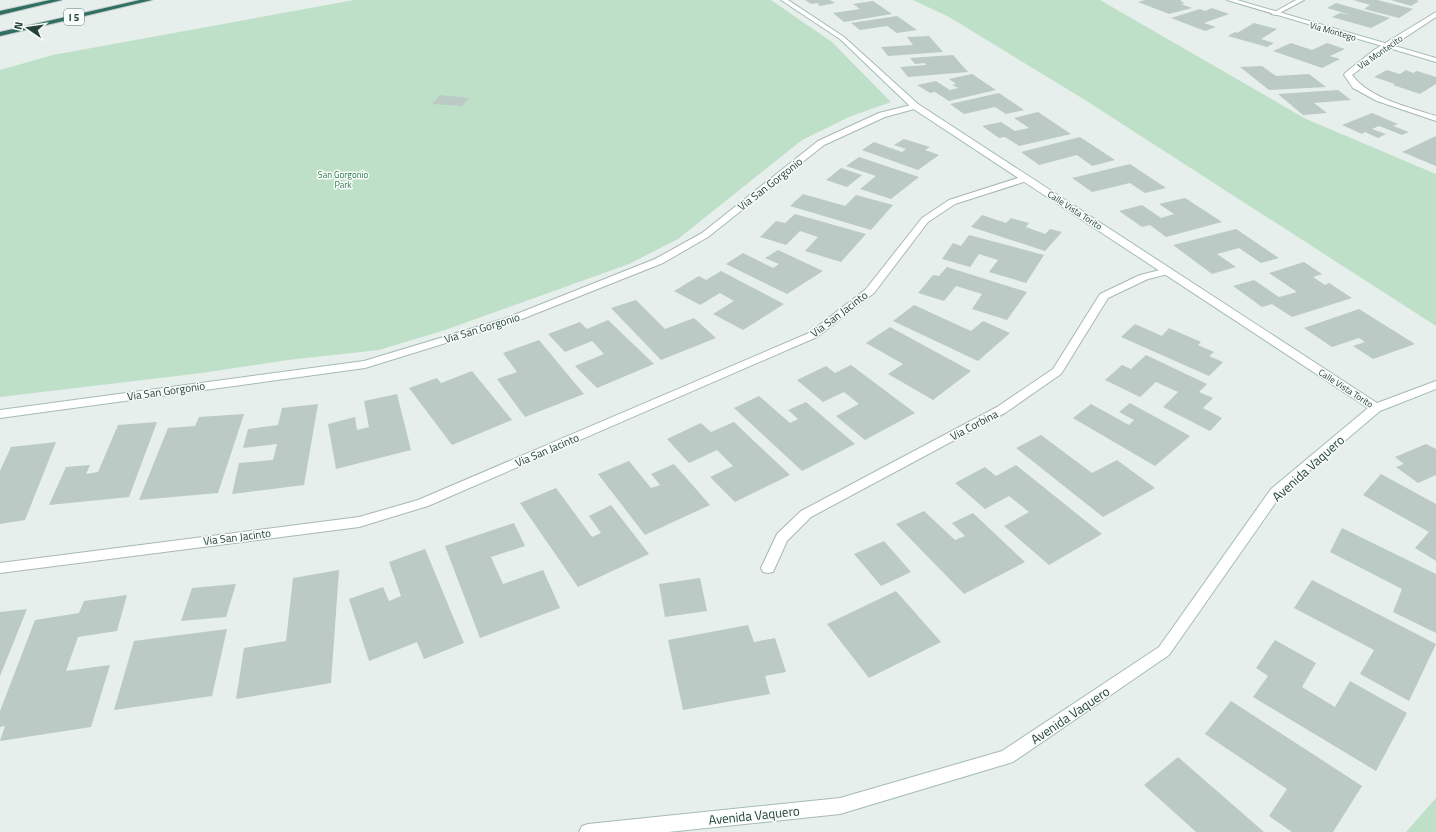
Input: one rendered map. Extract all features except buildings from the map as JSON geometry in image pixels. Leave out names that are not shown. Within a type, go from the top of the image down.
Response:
[{"type":"highway","name":"I 5","points":[[0,13],[59,0]]},
{"type":"highway","name":"I 5","points":[[0,34],[149,0]]},
{"type":"street","name":"Calle Vista Torito","points":[[784,0],[842,38],[915,106],[1376,408]]},
{"type":"street","name":"Via Montego","points":[[1230,0],[1436,60]]},
{"type":"street","points":[[1274,14],[1301,0]]},
{"type":"street","name":"Via Montecito","points":[[1436,14],[1387,46],[1348,75],[1356,86],[1380,99],[1436,119]]},
{"type":"street","name":"Via San Gorgonio","points":[[0,414],[364,364],[513,319],[659,261],[705,235],[821,143],[882,115],[915,106]]},
{"type":"street","name":"Via San Jacinto","points":[[0,568],[360,522],[423,503],[813,335],[870,291],[925,220],[952,202],[1027,178]]},
{"type":"street","name":"Via Corbina","points":[[768,568],[782,538],[806,514],[1001,410],[1057,371],[1104,296],[1144,277],[1168,271]]},
{"type":"street","name":"Avenida Vaquero","points":[[588,832],[840,806],[1007,757],[1164,651],[1276,492],[1376,408],[1436,385]]},
{"type":"green space","name":"San Gorgonio Park","points":[[354,0],[771,0],[832,42],[891,102],[849,117],[802,140],[678,239],[629,264],[445,330],[379,350],[288,360],[202,373],[0,397],[0,70],[53,55]]},
{"type":"green space","points":[[913,0],[1100,0],[1306,119],[1436,174],[1436,326],[1085,100],[949,17]]},
{"type":"green space","points":[[1436,798],[1436,832],[1406,832]]}]
